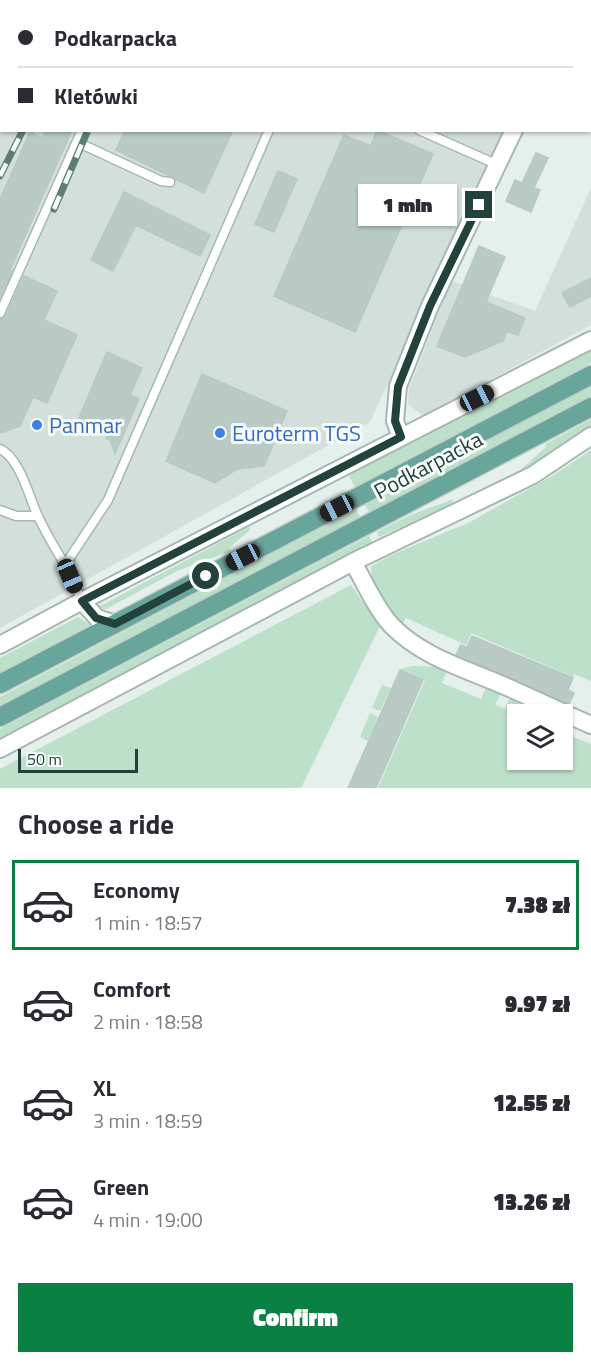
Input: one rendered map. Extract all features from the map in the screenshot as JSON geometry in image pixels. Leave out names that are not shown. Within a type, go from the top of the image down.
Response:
[{"type":"main road","name":"Podkarpacka","points":[[0,684],[591,375]]},
{"type":"main road","name":"Podkarpacka","points":[[0,717],[591,407]]},
{"type":"street","points":[[401,437],[395,421],[398,387],[430,306],[513,132]]},
{"type":"street","points":[[0,645],[591,340]]},
{"type":"street","points":[[0,749],[353,562],[533,475],[591,436]]},
{"type":"street","points":[[353,562],[390,623],[412,643],[448,664],[507,687],[591,725]]},
{"type":"street","points":[[82,601],[96,618],[115,624]]},
{"type":"lane","points":[[0,313],[81,132]]},
{"type":"lane","points":[[64,565],[108,500],[268,132]]},
{"type":"lane","points":[[424,132],[498,165]]},
{"type":"lane","points":[[77,142],[161,181],[170,182]]},
{"type":"lane","points":[[0,449],[7,452],[21,475],[38,516],[82,601]]},
{"type":"lane","points":[[0,510],[16,516],[38,516]]},
{"type":"shaded area","points":[[0,132],[504,132],[370,422],[0,628]]},
{"type":"shaded area","points":[[591,188],[591,325],[424,416],[408,404],[409,389],[451,281],[535,311]]},
{"type":"green space","points":[[591,348],[591,363],[355,487],[348,474]]},
{"type":"green space","points":[[591,386],[591,396],[369,512],[365,505]]},
{"type":"green space","points":[[591,419],[591,430],[534,465],[445,513],[516,474],[545,448],[546,444]]},
{"type":"green space","points":[[591,450],[591,681],[574,674],[573,677],[471,633],[466,645],[406,618],[402,625],[386,606],[374,583],[371,567],[373,565],[470,522],[552,476]]},
{"type":"green space","points":[[453,499],[452,505],[379,537],[377,532],[408,516]]},
{"type":"green space","points":[[356,509],[360,517],[0,706],[0,697]]},
{"type":"green space","points":[[249,527],[250,530],[229,548],[231,551],[177,571],[106,609],[98,607]]},
{"type":"green space","points":[[369,536],[373,543],[0,738],[0,729]]},
{"type":"green space","points":[[351,585],[380,626],[301,788],[0,788],[0,769]]},
{"type":"green space","points":[[78,617],[90,625],[0,673],[0,658]]},
{"type":"green space","points":[[412,666],[438,667],[447,670],[442,683],[481,699],[486,687],[501,693],[495,705],[506,709],[506,706],[510,697],[523,702],[523,704],[507,704],[507,770],[573,770],[573,737],[591,744],[591,788],[378,788],[425,680],[400,669]]},
{"type":"green space","points":[[382,685],[391,688],[380,711],[372,708]]},
{"type":"green space","points":[[370,713],[378,717],[368,741],[360,737]]},
{"type":"building","points":[[30,132],[42,138],[45,132],[71,132],[0,297],[0,199]]},
{"type":"building","points":[[124,132],[232,132],[204,193],[116,150]]},
{"type":"building","points":[[376,132],[382,132],[433,154],[355,332],[274,296],[344,135],[371,146]]},
{"type":"building","points":[[536,153],[548,158],[534,188],[540,190],[531,212],[506,201],[515,180],[522,183]]},
{"type":"building","points":[[278,171],[297,179],[274,232],[255,224]]},
{"type":"building","points":[[124,192],[210,235],[200,256],[136,225],[113,271],[91,260]]},
{"type":"building","points":[[479,246],[505,257],[486,302],[525,318],[518,335],[507,331],[503,341],[465,357],[437,346]]},
{"type":"building","points":[[24,276],[57,291],[44,320],[77,335],[47,403],[33,397],[20,426],[0,433],[0,319],[6,316]]},
{"type":"building","points":[[591,278],[591,296],[570,307],[562,293]]},
{"type":"building","points":[[107,352],[142,368],[130,395],[139,399],[115,454],[110,440],[106,439],[113,424],[93,431],[90,425],[78,420]]},
{"type":"building","points":[[202,374],[287,411],[264,466],[237,469],[215,483],[166,461]]},
{"type":"building","points":[[472,636],[573,678],[568,690],[574,693],[569,704],[456,655],[461,645],[467,647]]},
{"type":"building","points":[[400,670],[423,680],[376,788],[348,788]]},
{"type":"railway","points":[[0,176],[22,132]]},
{"type":"railway","points":[[54,209],[87,132]]},
{"type":"place","name":"Panmar","points":[[37,425]]},
{"type":"place","name":"Euroterm TGS","points":[[220,433]]},
{"type":"route","points":[[206,576],[115,624],[96,618],[82,601],[401,437],[395,421],[398,387],[430,306],[479,205]]}]
